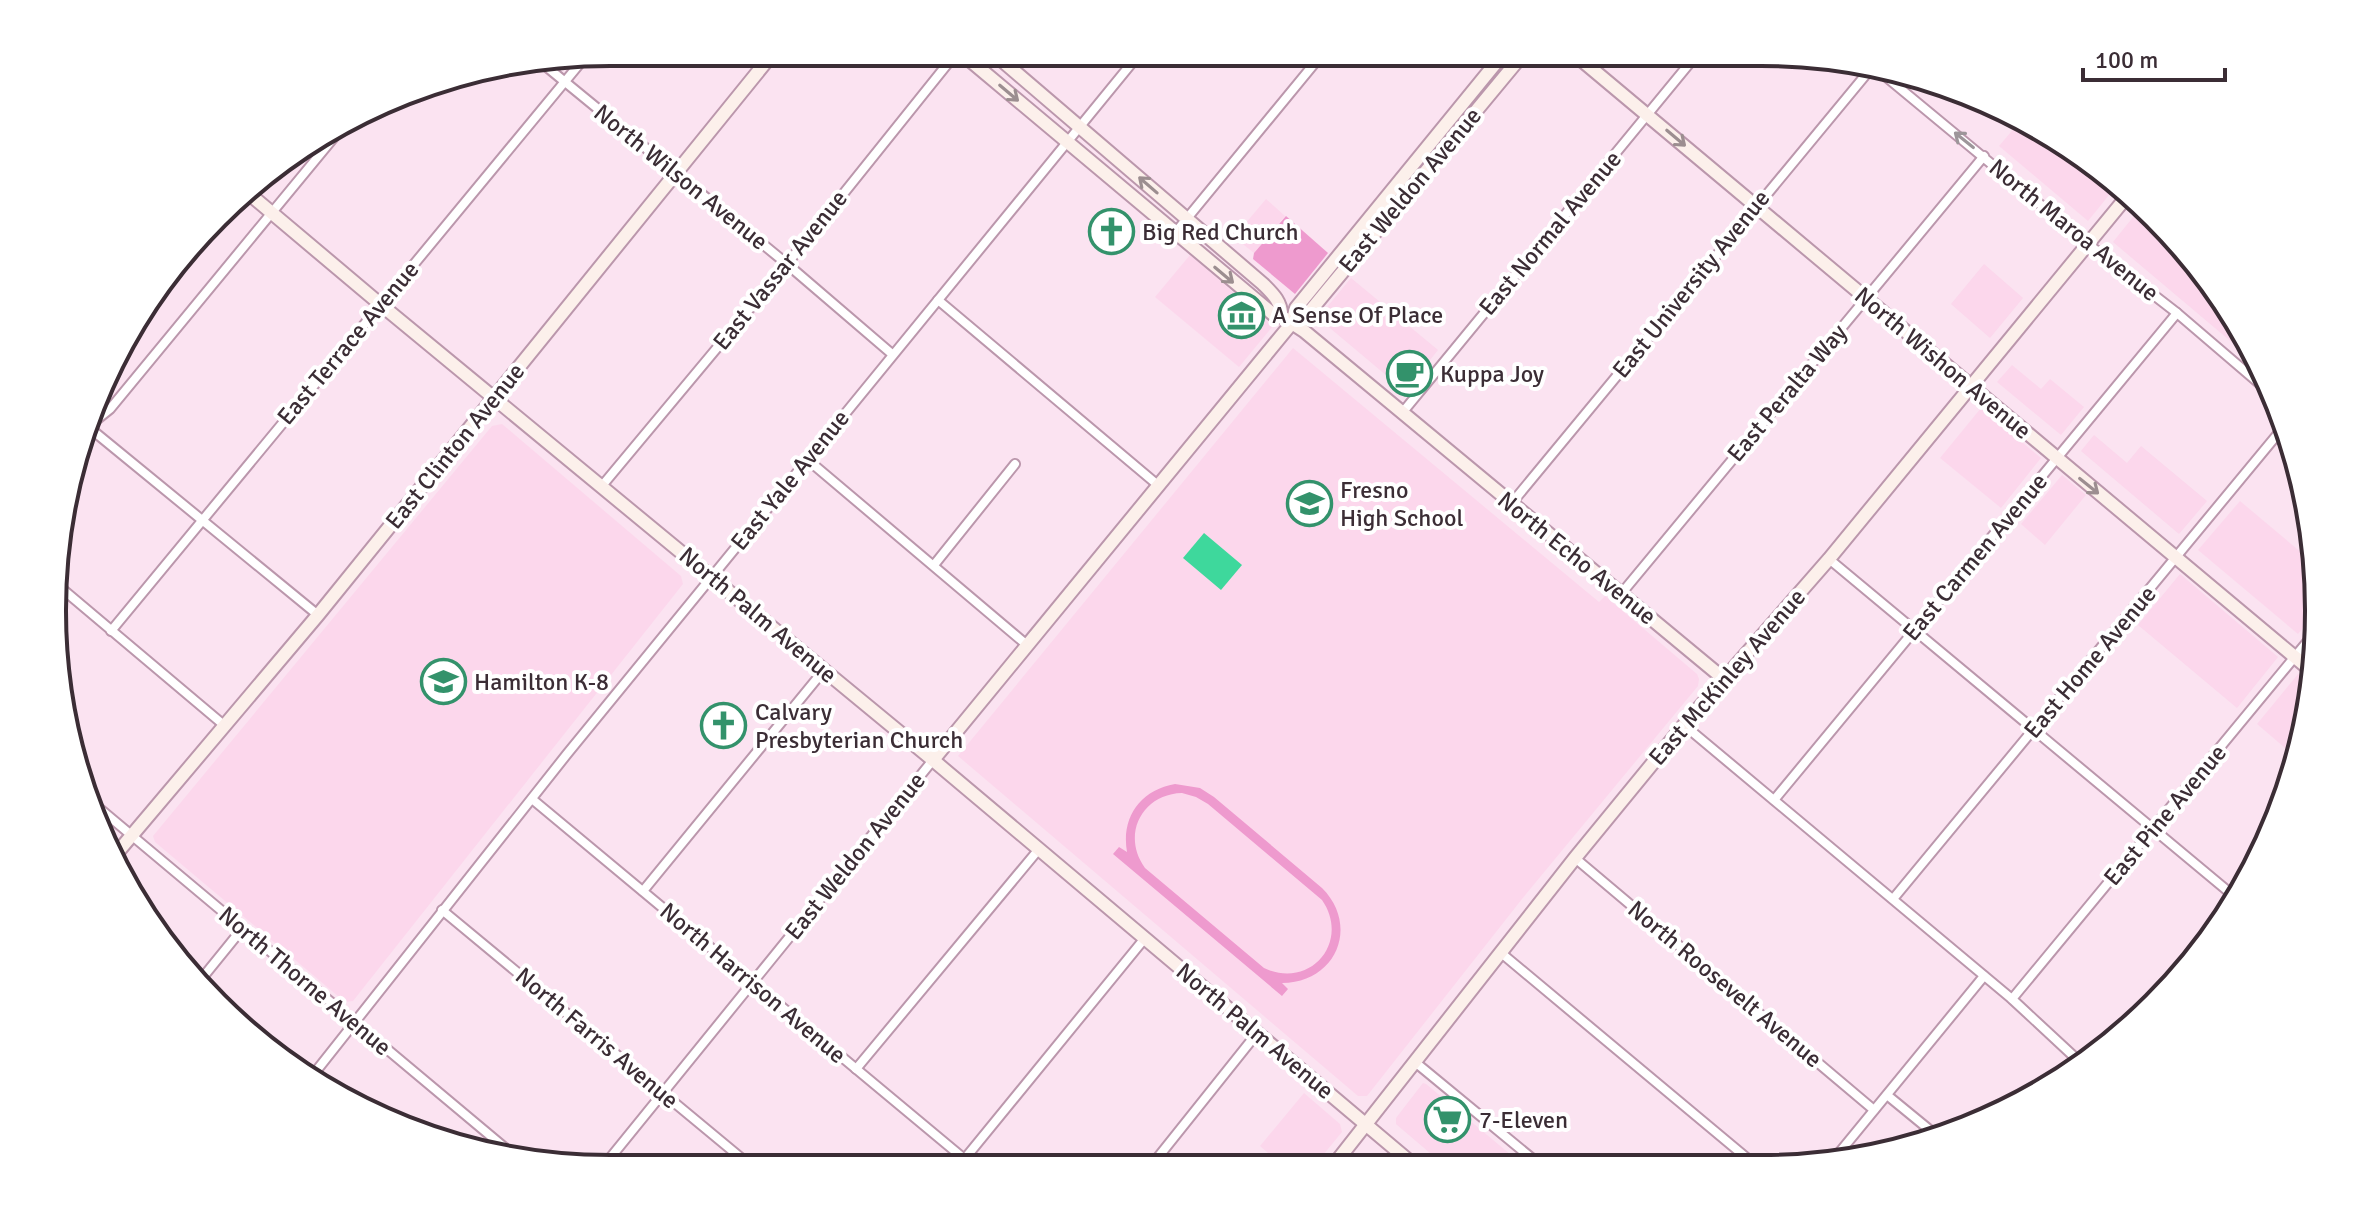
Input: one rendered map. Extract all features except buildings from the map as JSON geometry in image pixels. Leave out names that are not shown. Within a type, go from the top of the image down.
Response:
[{"type":"main road","name":"East Clinton Avenue","points":[[121,848],[318,615],[763,66]]},
{"type":"main road","points":[[975,66],[1274,315],[1287,320]]},
{"type":"main road","points":[[1009,66],[1273,294],[1287,320]]},
{"type":"main road","name":"East Weldon Avenue","points":[[933,760],[1159,486],[1296,308],[1493,66]]},
{"type":"main road","name":"East Weldon Avenue","points":[[1287,320],[1306,316],[1513,66]]},
{"type":"main road","name":"North Wishon Avenue","points":[[1589,66],[2302,663]]},
{"type":"main road","points":[[1457,110],[1469,119]]},
{"type":"main road","points":[[1389,193],[1400,202]]},
{"type":"main road","name":"North Palm Avenue","points":[[254,198],[933,760],[1402,1155]]},
{"type":"main road","name":"East McKinley Avenue","points":[[1342,1155],[1575,858],[1684,725],[1829,559],[2122,203]]},
{"type":"main road","name":"North Echo Avenue","points":[[1287,320],[1724,679]]},
{"type":"street","name":"East Vassar Avenue","points":[[601,487],[947,66]]},
{"type":"street","name":"East Yale Avenue","points":[[318,1069],[712,576],[1129,66]]},
{"type":"street","points":[[1175,233],[1312,66]]},
{"type":"street","name":"East Normal Avenue","points":[[1402,413],[1687,66]]},
{"type":"street","name":"East Terrace Avenue","points":[[111,631],[577,67]]},
{"type":"street","name":"North Wilson Avenue","points":[[550,70],[892,354]]},
{"type":"street","name":"East University Avenue","points":[[1511,504],[1865,76]]},
{"type":"street","name":"North Maroa Avenue","points":[[1894,83],[2253,378]]},
{"type":"street","points":[[102,415],[326,146]]},
{"type":"street","name":"East Peralta Way","points":[[1621,594],[1984,156]]},
{"type":"street","points":[[938,300],[1159,486]]},
{"type":"street","name":"East Carmen Avenue","points":[[1774,800],[2177,313]]},
{"type":"street","points":[[95,434],[318,615]]},
{"type":"street","name":"East Home Avenue","points":[[1893,899],[2276,436]]},
{"type":"street","points":[[808,460],[1027,645]]},
{"type":"street","points":[[934,565],[1015,464]]},
{"type":"street","points":[[1829,559],[2227,890]]},
{"type":"street","points":[[66,593],[225,726]]},
{"type":"street","name":"East Pine Avenue","points":[[2012,999],[2304,646]]},
{"type":"street","points":[[643,891],[824,670]]},
{"type":"street","points":[[1684,725],[2012,999],[2073,1056]]},
{"type":"street","name":"East Weldon Avenue","points":[[613,1155],[933,760]]},
{"type":"street","name":"North Harrison Avenue","points":[[532,799],[959,1155]]},
{"type":"street","name":"North Thorne Avenue","points":[[105,813],[500,1144]]},
{"type":"street","points":[[856,1069],[1039,849]]},
{"type":"street","name":"North Roosevelt Avenue","points":[[1575,858],[1874,1110]]},
{"type":"street","name":"North Farris Avenue","points":[[442,910],[738,1155]]},
{"type":"street","points":[[205,974],[242,929]]},
{"type":"street","points":[[967,1155],[1145,938]]},
{"type":"street","points":[[1500,952],[1743,1155]]},
{"type":"street","points":[[1843,1148],[1984,976]]},
{"type":"street","points":[[1160,1155],[1258,1032]]},
{"type":"street","points":[[1415,1062],[1528,1155]]},
{"type":"street","points":[[1887,1095],[1928,1128]]},
{"type":"shaded area","points":[[2014,129],[2063,158],[2110,193],[2088,221],[1999,146]]},
{"type":"shaded area","points":[[1266,199],[1285,216],[1254,253],[1234,237]]},
{"type":"shaded area","points":[[2135,215],[2192,279],[2236,346],[2113,242]]},
{"type":"shaded area","points":[[1286,216],[1328,253],[1295,294],[1253,259],[1254,253]]},
{"type":"shaded area","points":[[1190,255],[1273,326],[1239,367],[1155,297]]},
{"type":"shaded area","points":[[1984,264],[2023,298],[1990,338],[1951,304]]},
{"type":"shaded area","points":[[1351,278],[1438,350],[1405,391],[1318,318]]},
{"type":"shaded area","name":"Fresno High School","points":[[1293,348],[1599,602],[1605,596],[1697,674],[1699,679],[1698,686],[1522,899],[1367,1096],[1358,1096],[958,756]]},
{"type":"shaded area","points":[[2012,365],[2041,389],[2050,379],[2084,407],[2061,435],[1997,382]]},
{"type":"shaded area","points":[[1981,408],[2041,458],[2001,508],[1940,458]]},
{"type":"shaded area","name":"Hamilton K-8","points":[[502,424],[681,576],[683,584],[353,1001],[345,1002],[155,842],[153,836],[492,426]]},
{"type":"shaded area","points":[[2094,435],[2127,463],[2141,446],[2207,501],[2179,534],[2081,451]]},
{"type":"shaded area","points":[[2062,475],[2086,495],[2045,545],[2021,524]]},
{"type":"shaded area","points":[[2240,501],[2302,553],[2305,626],[2298,634],[2198,550]]},
{"type":"shaded area","points":[[1204,533],[1242,565],[1221,590],[1183,558]]},
{"type":"shaded area","points":[[2180,574],[2278,657],[2237,708],[2138,625]]},
{"type":"shaded area","points":[[2298,674],[2301,676],[2286,749],[2257,724]]},
{"type":"shaded area","points":[[1175,784],[1200,788],[1322,888],[1333,903],[1339,919],[1340,935],[1328,963],[1316,974],[1282,983],[1288,989],[1282,996],[1113,854],[1119,847],[1127,852],[1130,817],[1143,799]],"holes":[[[1182,793],[1196,797],[1322,900],[1330,916],[1332,931],[1329,946],[1310,967],[1297,973],[1264,968],[1145,868],[1135,842],[1136,830],[1146,808],[1168,795]]]},
{"type":"shaded area","points":[[1423,1083],[1511,1155],[1432,1155],[1396,1124],[1396,1118]]},
{"type":"shaded area","points":[[1304,1093],[1340,1124],[1342,1132],[1323,1155],[1270,1155],[1260,1146]]},
{"type":"place","name":"Big Red Church","points":[[1111,232]]},
{"type":"place","name":"A Sense Of Place","points":[[1241,315]]},
{"type":"place","name":"Kuppa Joy","points":[[1409,374]]},
{"type":"place","name":"Fresno High School","points":[[1309,504]]},
{"type":"place","name":"Hamilton K-8","points":[[443,682]]},
{"type":"place","name":"Calvary Presbyterian Church","points":[[724,726]]},
{"type":"place","name":"7-Eleven","points":[[1448,1120]]}]
